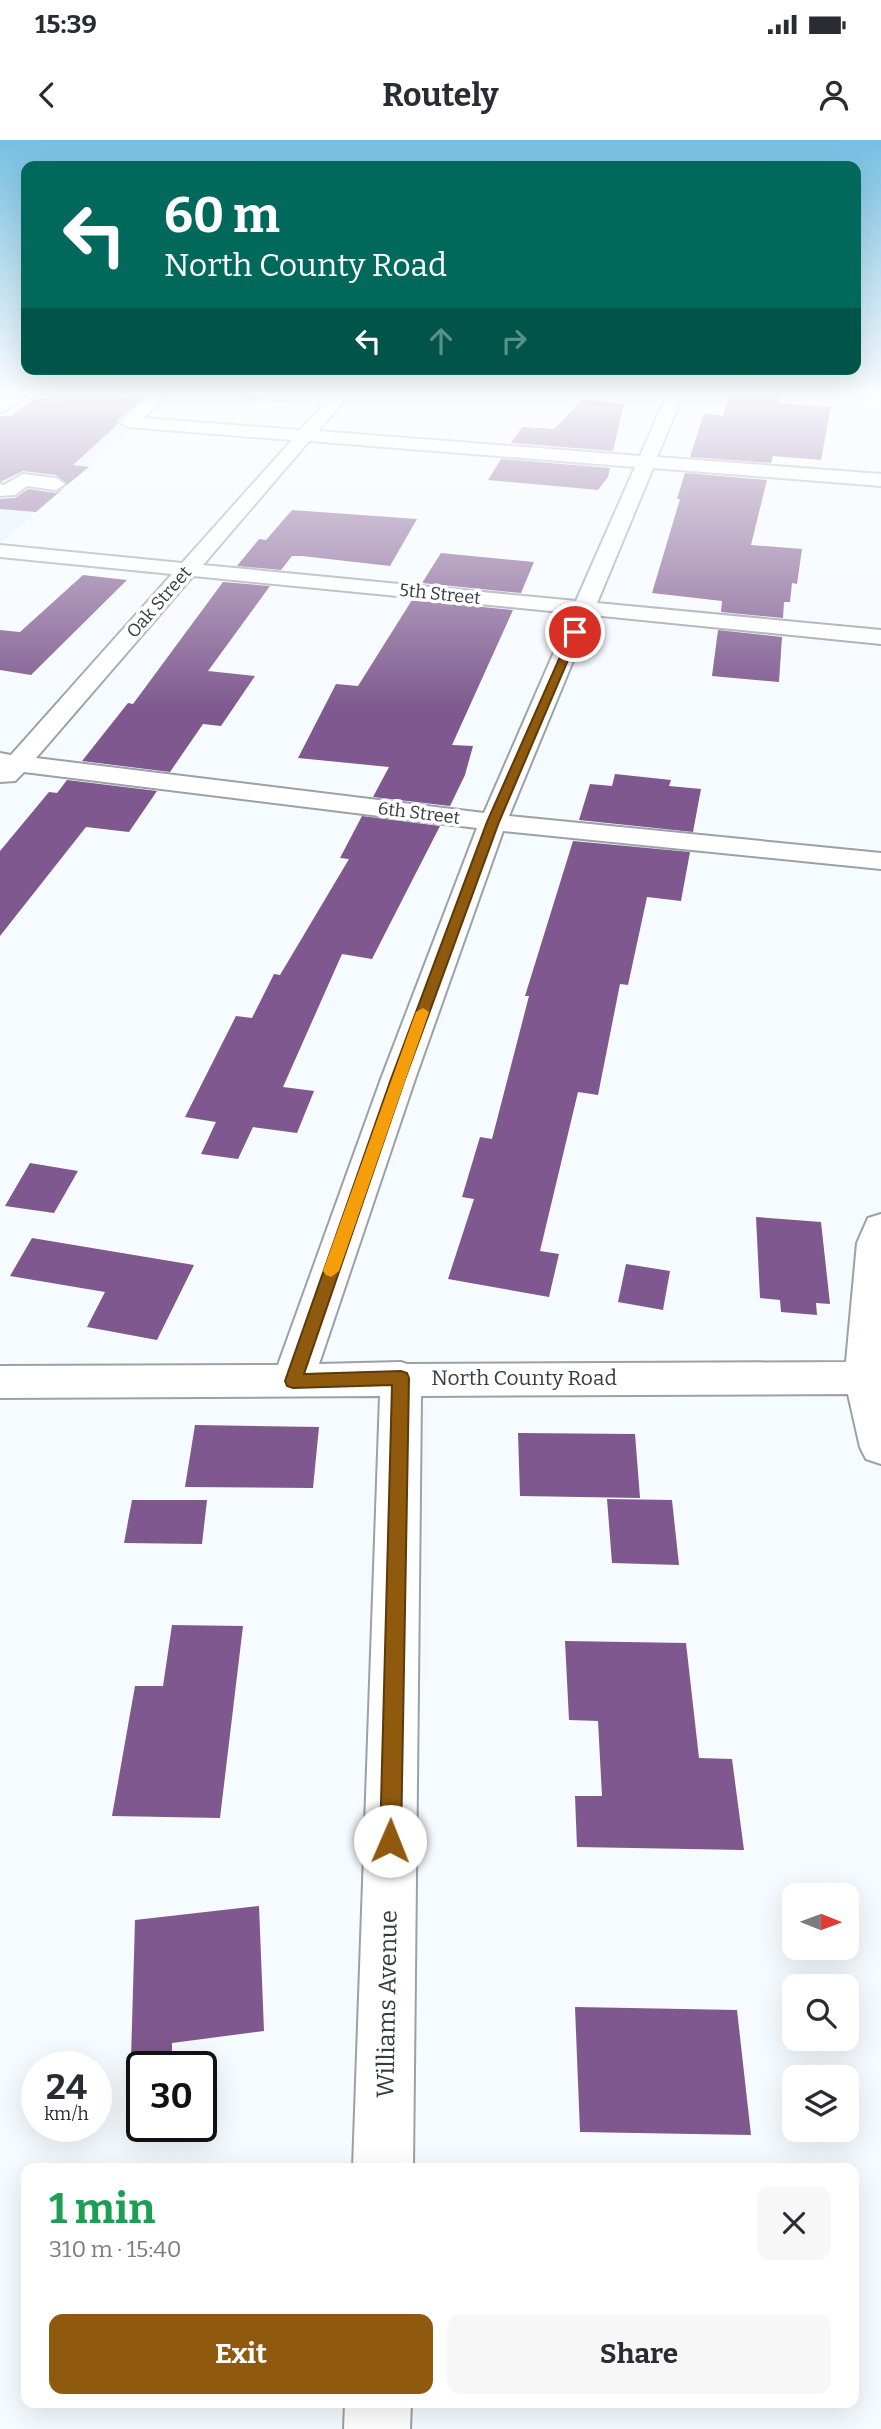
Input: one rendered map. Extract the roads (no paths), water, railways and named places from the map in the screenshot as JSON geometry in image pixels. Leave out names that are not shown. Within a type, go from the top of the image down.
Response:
[{"type":"street","name":"Oak Street","points":[[0,783],[9,762],[188,569],[251,497]]},
{"type":"street","points":[[293,1381],[398,1079],[493,822],[631,497]]},
{"type":"street","name":"5th Street","points":[[0,551],[881,637]]},
{"type":"street","name":"6th Street","points":[[9,762],[493,822],[881,861]]},
{"type":"street","points":[[881,1227],[876,1243],[873,1378],[881,1447]]},
{"type":"street","name":"North County Road","points":[[0,1382],[401,1378],[873,1378]]},
{"type":"street","name":"Williams Avenue","points":[[383,2163],[401,1378]]},
{"type":"street","points":[[377,2429],[378,2408]]}]
